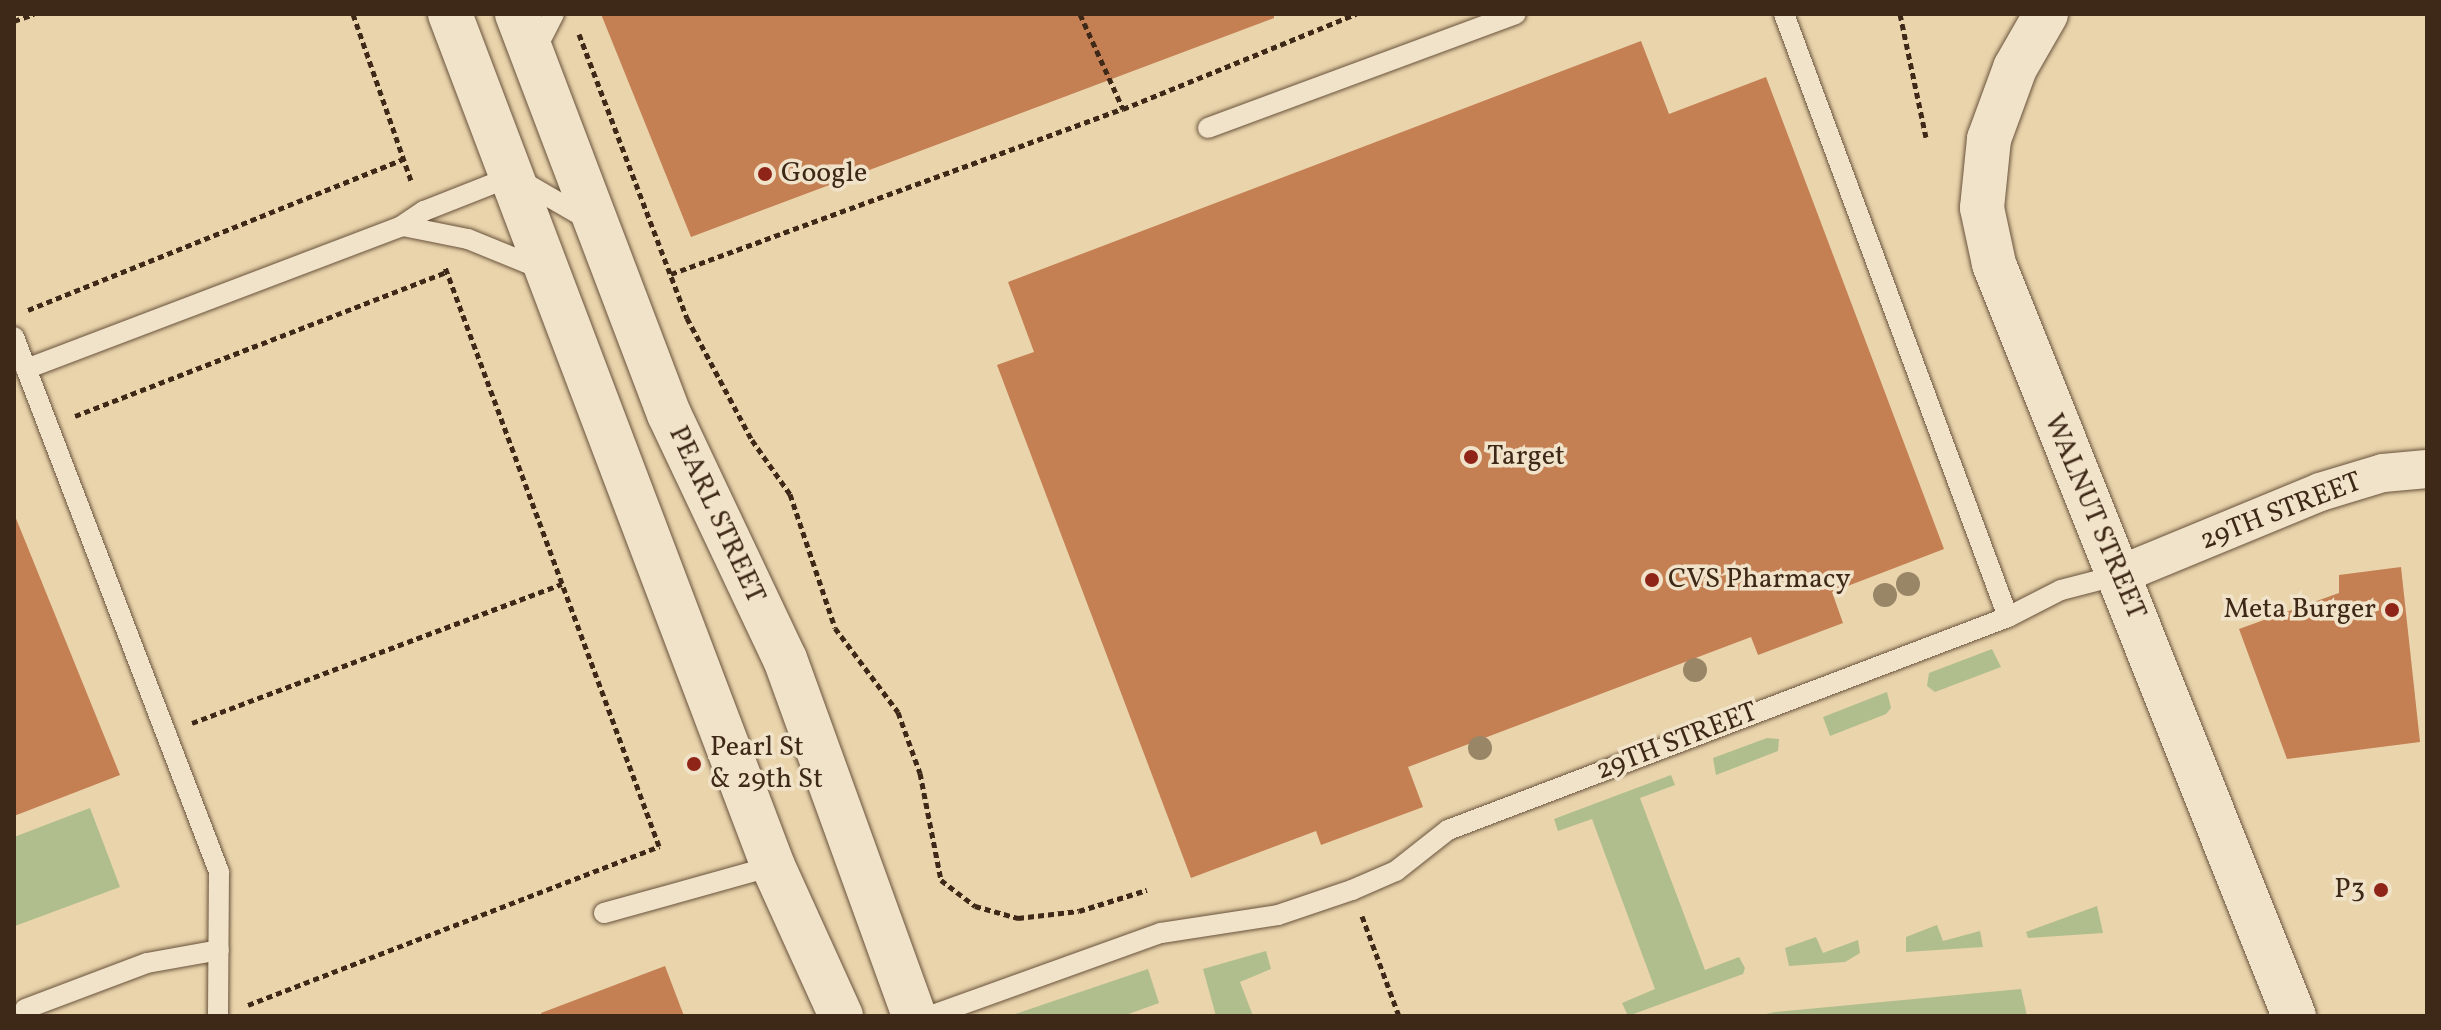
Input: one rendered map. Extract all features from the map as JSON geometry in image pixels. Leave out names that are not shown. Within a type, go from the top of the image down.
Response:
[{"type":"main road","points":[[450,14],[551,273],[773,866],[843,1015]]},
{"type":"main road","name":"PEARL STREET","points":[[517,14],[669,414],[785,659],[914,1016]]},
{"type":"main road","name":"WALNUT STREET","points":[[2046,14],[2015,68],[1989,139],[1982,208],[1994,264],[2034,374],[2119,575],[2294,1016]]},
{"type":"street","name":"29TH STREET","points":[[2119,575],[2320,492],[2383,473],[2427,469]]},
{"type":"lane","points":[[533,56],[554,14]]},
{"type":"lane","points":[[1208,128],[1516,14]]},
{"type":"lane","points":[[1784,14],[2008,617]]},
{"type":"lane","points":[[26,369],[403,226],[424,211],[513,176],[596,224]]},
{"type":"lane","points":[[403,226],[468,239],[551,273]]},
{"type":"lane","points":[[14,337],[219,872],[219,950],[226,1013]]},
{"type":"lane","name":"29TH STREET","points":[[930,1016],[1161,933],[1278,915],[1352,890],[1396,871],[1448,830],[2008,617],[2061,590],[2119,575]]},
{"type":"lane","points":[[604,913],[773,866]]},
{"type":"lane","points":[[25,1009],[147,963],[219,950]]},
{"type":"path","points":[[14,21],[34,14]]},
{"type":"path","points":[[353,14],[402,160],[424,211]]},
{"type":"path","points":[[1080,14],[1123,109]]},
{"type":"path","points":[[671,274],[1123,109],[1356,14]]},
{"type":"path","points":[[1900,14],[1926,137]]},
{"type":"path","points":[[576,23],[671,274],[752,440],[790,494],[835,628],[898,712],[920,773],[941,880],[975,906],[1018,918],[1079,911],[1147,890]]},
{"type":"path","points":[[14,316],[402,160]]},
{"type":"path","points":[[226,1013],[659,846],[432,232]]},
{"type":"path","points":[[48,426],[447,272]]},
{"type":"path","points":[[166,733],[562,584]]},
{"type":"path","points":[[1352,890],[1399,1016]]},
{"type":"green space","points":[[1992,649],[2001,667],[1935,692],[1927,686],[1929,673]]},
{"type":"green space","points":[[1887,692],[1891,708],[1886,714],[1830,736],[1823,717]]},
{"type":"green space","points":[[1767,738],[1779,739],[1778,751],[1716,775],[1713,758]]},
{"type":"green space","points":[[1671,775],[1675,785],[1640,798],[1705,970],[1739,957],[1745,968],[1743,974],[1628,1016],[1622,1003],[1655,989],[1592,819],[1558,831],[1554,819]]},
{"type":"green space","points":[[90,808],[120,887],[15,926],[14,837]]},
{"type":"green space","points":[[2097,906],[2103,933],[2028,938],[2026,932]]},
{"type":"green space","points":[[1937,925],[1943,941],[1980,931],[1983,947],[1906,952],[1906,937]]},
{"type":"green space","points":[[1816,937],[1823,953],[1858,940],[1860,953],[1845,962],[1789,966],[1785,948]]},
{"type":"green space","points":[[1266,951],[1271,969],[1240,982],[1253,1016],[1216,1016],[1203,969]]},
{"type":"green space","points":[[1148,969],[1159,1003],[1123,1016],[1012,1015]]},
{"type":"green space","points":[[2021,989],[2027,1016],[1757,1016],[1775,1012]]},
{"type":"building","name":"Google","points":[[601,14],[1274,14],[1274,18],[691,237]]},
{"type":"building","name":"Target","points":[[1641,41],[1669,114],[1766,77],[1944,549],[1832,592],[1843,623],[1758,655],[1751,637],[1408,767],[1423,807],[1321,845],[1316,831],[1191,878],[997,365],[1034,352],[1008,282]]},
{"type":"building","points":[[14,517],[120,775],[14,816]]},
{"type":"building","points":[[2401,567],[2420,742],[2287,759],[2239,629],[2339,593],[2339,575]]},
{"type":"building","points":[[665,966],[684,1016],[542,1016],[541,1013]]},
{"type":"place","name":"Google","points":[[765,174]]},
{"type":"place","name":"Target","points":[[1471,457]]},
{"type":"place","name":"CVS Pharmacy","points":[[1652,580]]},
{"type":"place","name":"Meta Burger","points":[[2392,610]]},
{"type":"place","name":"Pearl St & 29th St","points":[[694,764]]},
{"type":"place","name":"P3","points":[[2381,890]]}]
